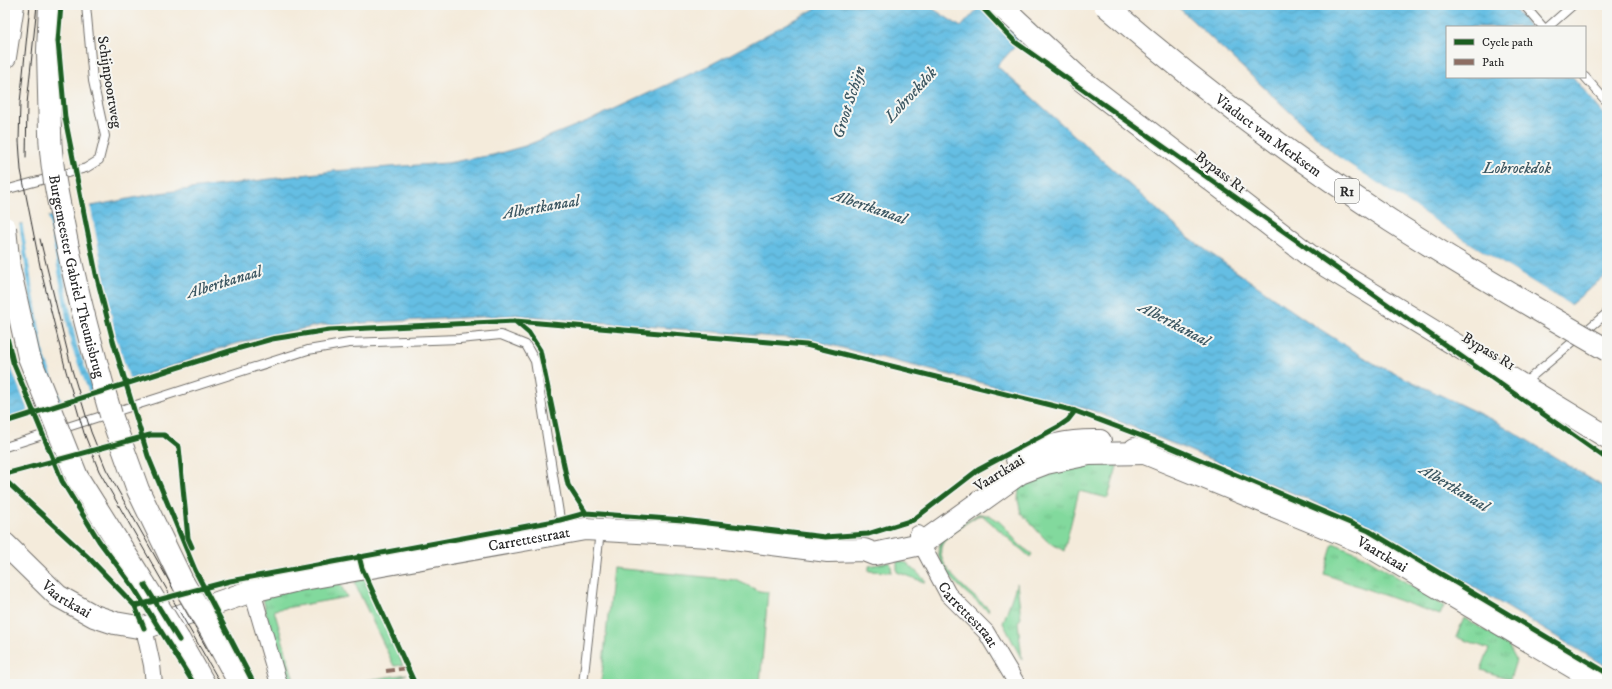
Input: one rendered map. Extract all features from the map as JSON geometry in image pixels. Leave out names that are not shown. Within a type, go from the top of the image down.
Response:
[{"type":"main road","points":[[5,57],[13,5]]},
{"type":"main road","name":"Burgemeester Gabriel Theunisbrug","points":[[50,5],[48,52],[51,166],[91,347],[127,462],[138,490],[183,583],[211,630],[240,684]]},
{"type":"main road","name":"Bypass R1","points":[[1000,5],[1080,79],[1310,256],[1607,437]]},
{"type":"main road","name":"Viaduct van Merksem","points":[[1105,5],[1192,78],[1325,176],[1448,256],[1607,350]]},
{"type":"main road","points":[[5,228],[9,268],[29,357],[77,477],[146,585],[204,684]]},
{"type":"main road","name":"Vaartkaai","points":[[864,550],[881,543],[920,539],[1020,473],[1046,463],[1089,454],[1148,453],[1362,542],[1602,684]]},
{"type":"main road","name":"Carrettestraat","points":[[144,628],[252,592],[298,580],[586,529],[709,536],[828,551],[864,550]]},
{"type":"main road","name":"Vaartkaai","points":[[5,544],[58,596],[94,616],[115,623],[144,628]]},
{"type":"street","name":"Carrettestraat","points":[[920,539],[948,594],[986,632],[1017,684]]},
{"type":"street","points":[[252,592],[278,684]]},
{"type":"street","points":[[144,628],[152,665],[154,684]]},
{"type":"lane","name":"Schijnpoortweg","points":[[5,190],[86,168],[100,160],[105,136],[93,81],[86,5]]},
{"type":"lane","points":[[1524,5],[1542,26]]},
{"type":"lane","points":[[1549,26],[1573,5]]},
{"type":"lane","points":[[1586,77],[1607,102]]},
{"type":"lane","points":[[1530,378],[1607,313]]},
{"type":"lane","points":[[5,447],[308,350],[349,343],[459,339],[501,335],[526,345],[535,361],[563,533]]},
{"type":"lane","points":[[583,684],[600,530]]},
{"type":"green space","points":[[1118,463],[1108,498],[1079,491],[1064,551],[1046,540],[1021,513],[1018,500],[1019,488],[1027,479],[1080,464]]},
{"type":"green space","points":[[978,514],[991,516],[996,519],[1022,547],[1032,554],[1030,557],[982,515],[977,516],[960,527],[945,540],[941,549],[942,558],[947,568],[964,587],[989,609],[988,611],[952,579],[944,569],[939,558],[939,548],[946,535]]},
{"type":"green space","points":[[1333,543],[1360,554],[1444,606],[1440,615],[1324,574]]},
{"type":"green space","points":[[897,561],[907,563],[926,581],[924,582],[897,572]]},
{"type":"green space","points":[[890,562],[892,572],[869,571],[869,566]]},
{"type":"green space","points":[[613,568],[736,580],[759,591],[768,592],[760,684],[601,684]]},
{"type":"green space","points":[[359,573],[362,573],[403,665],[394,666],[355,584]]},
{"type":"green space","points":[[336,576],[347,597],[274,610],[295,684],[288,684],[270,633],[263,598]]},
{"type":"green space","points":[[1017,583],[1021,618],[1018,622],[1022,660],[1003,623]]},
{"type":"green space","points":[[1464,618],[1507,643],[1516,660],[1510,679],[1481,670],[1489,649],[1456,637]]},
{"type":"green space","points":[[407,674],[397,679],[399,683],[396,684],[342,684]]},
{"type":"water","points":[[822,5],[927,5],[961,27],[981,5],[1053,5],[997,66],[1190,239],[1307,321],[1373,363],[1499,423],[1607,489],[1607,667],[1372,526],[1094,411],[811,340],[516,315],[321,325],[241,342],[193,357],[191,360],[5,419],[5,228],[92,206],[159,193],[334,171],[447,163],[493,155],[525,146],[595,118],[712,64]]},
{"type":"water","name":"Lobroekdok","points":[[1176,5],[1511,5],[1529,26],[1446,26],[1446,78],[1574,78],[1607,118],[1607,274],[1570,305],[1463,239],[1340,159]]},
{"type":"pier","points":[[1011,5],[1055,5],[1036,27]]},
{"type":"pier","points":[[1329,151],[1463,239],[1572,306],[1569,306],[1462,241],[1339,160]]},
{"type":"pier","points":[[90,204],[115,334],[130,381],[94,392],[77,345],[52,214]]},
{"type":"pier","points":[[48,215],[71,346],[89,393],[62,402],[44,354],[22,222]]},
{"type":"pier","points":[[19,222],[38,357],[59,403],[29,413],[10,365],[5,331],[5,226]]},
{"type":"tram line","points":[[30,5],[20,103],[19,141],[21,170],[41,271],[66,371],[84,433],[99,471],[221,684]]},
{"type":"tram line","points":[[26,158],[27,104],[37,5]]},
{"type":"tram line","points":[[40,239],[72,370],[91,432],[106,469],[211,656]]},
{"type":"marked path","points":[[386,671],[408,668]]},
{"type":"cycle path","points":[[61,5],[58,41],[65,118],[96,274],[113,341],[148,456],[195,570],[254,684]]},
{"type":"cycle path","points":[[980,5],[1015,42],[1607,459]]},
{"type":"cycle path","points":[[515,321],[529,333],[540,350],[568,485],[586,513],[683,520],[825,537],[868,534],[913,520],[978,470],[1058,427],[1068,420],[1075,411]]},
{"type":"cycle path","points":[[5,422],[233,350],[272,339],[329,330],[515,321],[806,345],[1075,411],[1163,444],[1369,531],[1607,673]]},
{"type":"cycle path","points":[[5,329],[13,362],[62,481],[99,541],[134,588],[194,684]]},
{"type":"cycle path","points":[[5,478],[9,473],[150,435],[164,435],[179,447],[188,538],[192,547]]},
{"type":"cycle path","points":[[5,480],[90,559],[135,606],[144,628]]},
{"type":"cycle path","points":[[135,606],[230,581],[560,520],[586,513]]},
{"type":"cycle path","points":[[359,556],[362,568],[415,684]]},
{"type":"cycle path","points":[[145,585],[179,640]]},
{"type":"water label","name":"Groot Schijn","points":[[848,102]]},
{"type":"water label","name":"Albertkanaal","points":[[541,206]]},
{"type":"water label","name":"Albertkanaal","points":[[870,206]]},
{"type":"water label","name":"Albertkanaal","points":[[224,281]]},
{"type":"water label","name":"Albertkanaal","points":[[1175,323]]},
{"type":"water label","name":"Albertkanaal","points":[[1455,487]]}]
